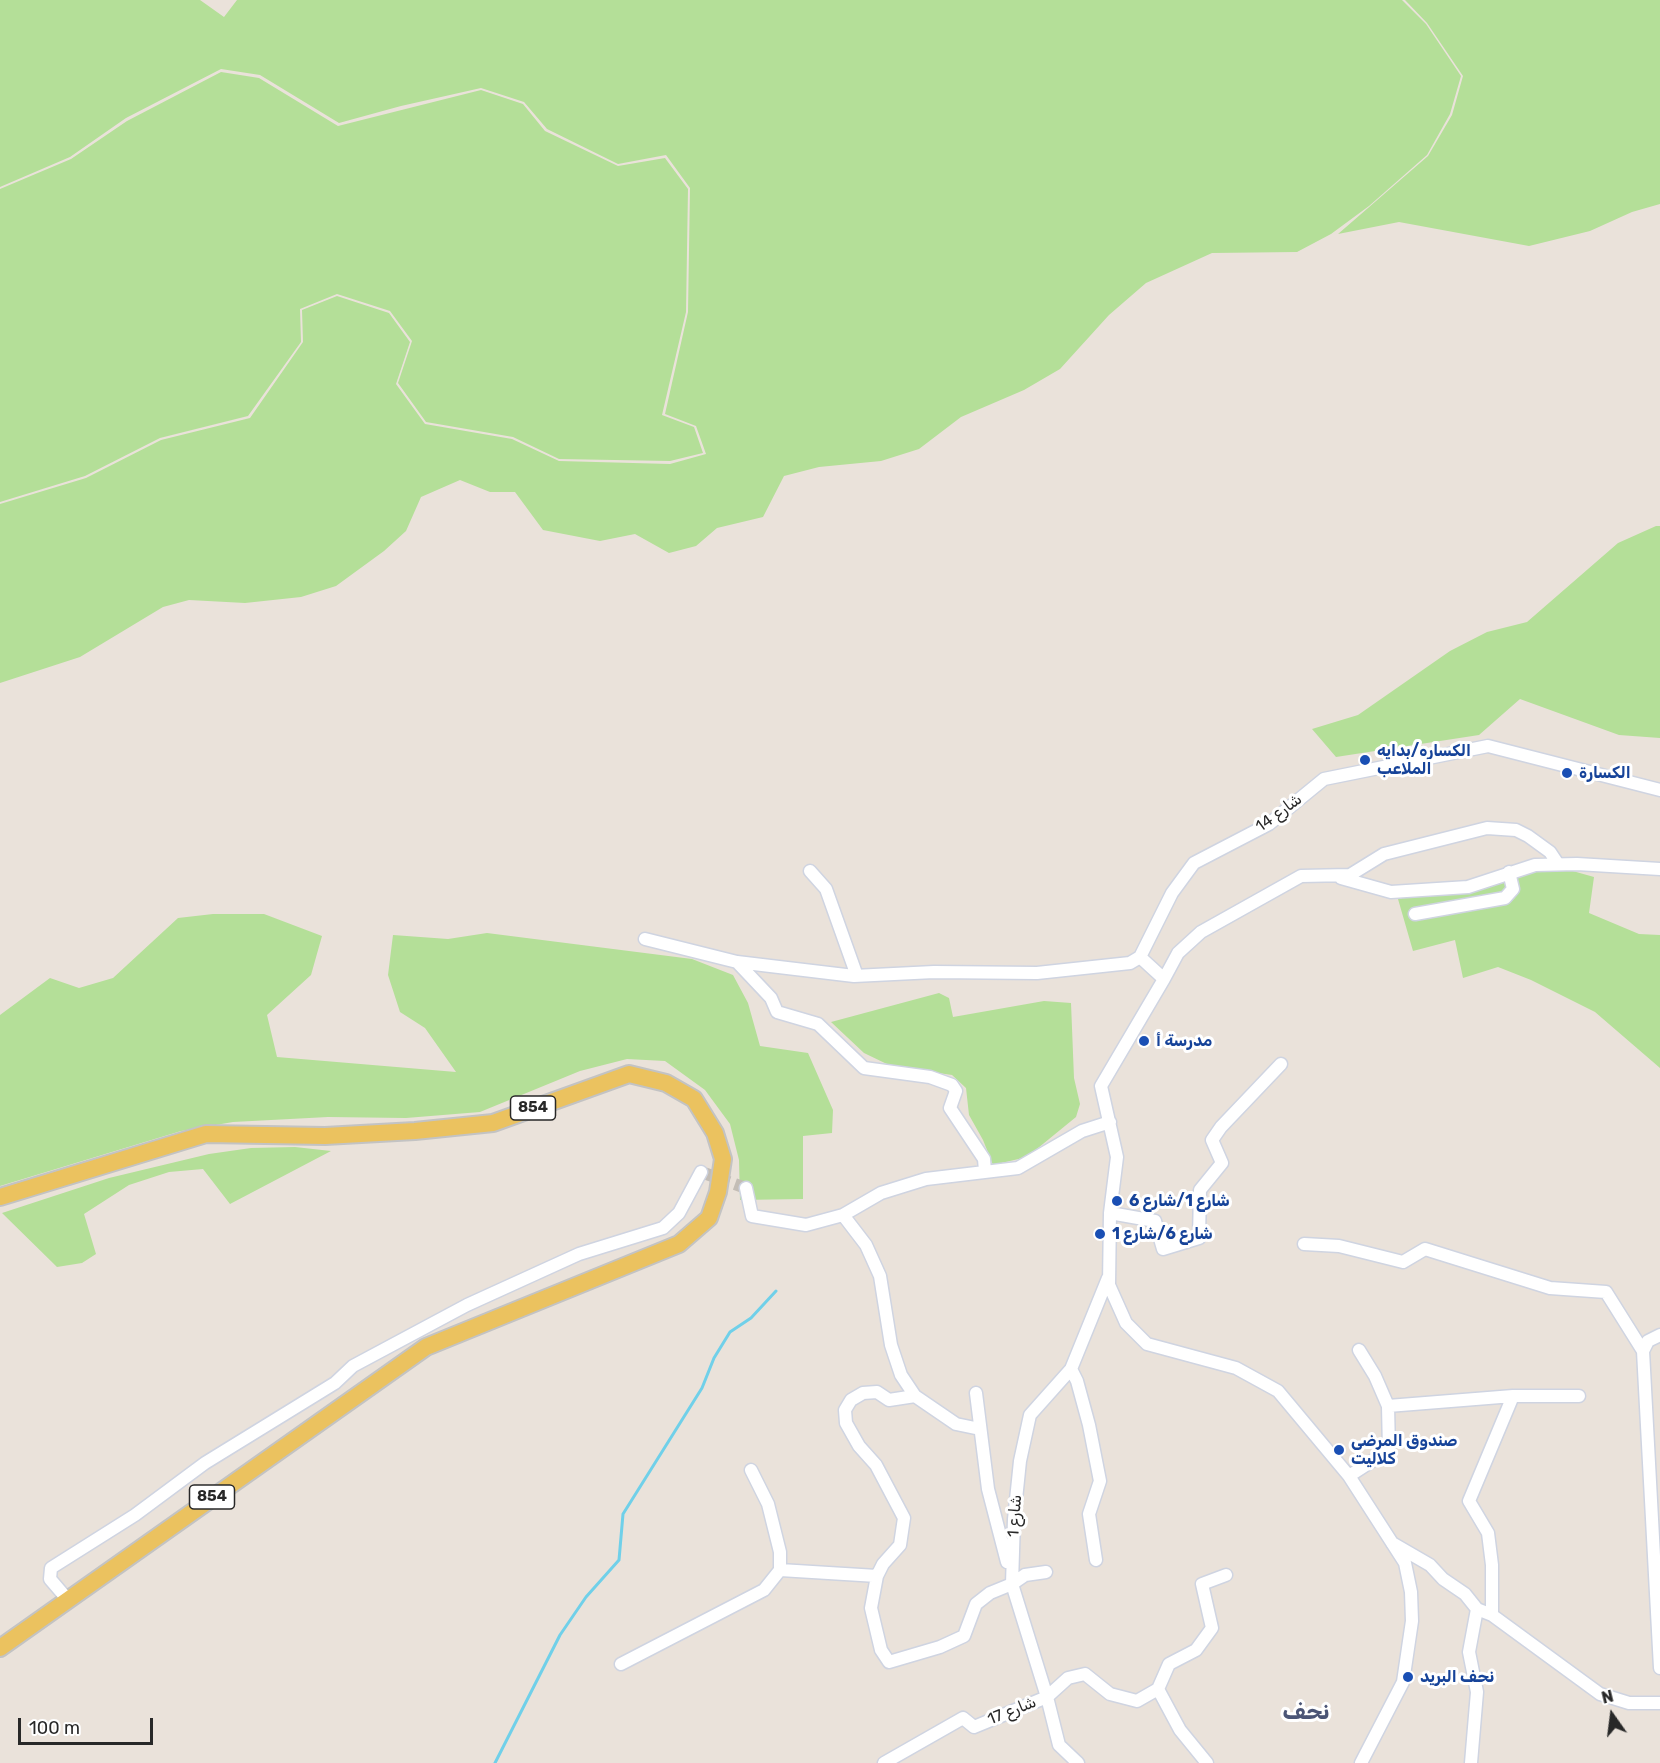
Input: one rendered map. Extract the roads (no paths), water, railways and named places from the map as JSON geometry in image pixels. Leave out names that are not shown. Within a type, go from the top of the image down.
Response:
[{"type":"main road","name":"854","points":[[0,1197],[206,1134],[325,1136],[415,1131],[493,1123],[629,1074],[666,1083],[694,1099],[715,1132],[723,1159],[718,1192],[709,1218],[679,1244],[426,1347],[0,1648]]},
{"type":"street","name":"شارع 14","points":[[1140,957],[1172,893],[1194,863],[1269,824],[1324,779],[1488,746],[1660,790]]},
{"type":"street","points":[[1361,1763],[1402,1682],[1412,1622],[1411,1592],[1405,1563],[1349,1476],[1278,1391],[1236,1368],[1147,1344],[1126,1323],[1108,1278],[1110,1213],[1117,1157],[1101,1086],[1178,953],[1210,926],[1301,876],[1350,875],[1384,854],[1487,828],[1516,830],[1528,836],[1550,852],[1558,864]]},
{"type":"street","points":[[1335,876],[1391,892],[1468,887],[1535,864],[1660,869]]},
{"type":"street","points":[[810,871],[826,889],[857,976]]},
{"type":"street","points":[[1415,914],[1505,898],[1513,889],[1509,872]]},
{"type":"street","points":[[645,939],[673,944],[737,962],[857,976],[934,972],[1037,973],[1130,963],[1140,957],[1164,979]]},
{"type":"street","points":[[737,962],[771,998],[777,1012],[818,1024],[864,1068],[930,1077],[952,1085],[956,1091],[950,1108],[984,1159],[985,1171]]},
{"type":"street","points":[[1110,1213],[1155,1221],[1163,1249],[1199,1239],[1200,1190],[1222,1163],[1212,1140],[1221,1127],[1281,1064]]},
{"type":"street","points":[[746,1188],[752,1216],[806,1225],[843,1215],[881,1193],[926,1179],[1018,1167],[1082,1131],[1110,1122]]},
{"type":"street","points":[[68,1600],[50,1579],[51,1568],[135,1515],[205,1463],[335,1383],[353,1366],[467,1305],[579,1254],[663,1228],[679,1213],[702,1172]]},
{"type":"street","points":[[843,1215],[866,1245],[880,1276],[891,1345],[901,1375],[915,1396],[956,1424],[980,1429]]},
{"type":"street","points":[[1304,1244],[1339,1246],[1403,1262],[1425,1249],[1550,1288],[1606,1292],[1643,1351],[1660,1668]]},
{"type":"street","name":"شارع 1","points":[[1078,1763],[1059,1745],[1012,1580],[1020,1461],[1029,1415],[1071,1369],[1108,1278]]},
{"type":"street","points":[[1643,1351],[1648,1341],[1660,1335]]},
{"type":"street","points":[[1349,1476],[1389,1450],[1388,1406],[1375,1376],[1359,1350]]},
{"type":"street","points":[[1071,1369],[1077,1381],[1086,1414],[1100,1481],[1089,1514],[1096,1560]]},
{"type":"street","points":[[915,1396],[889,1400],[877,1392],[863,1393],[851,1400],[845,1410],[846,1423],[859,1446],[876,1464],[904,1518],[900,1545],[883,1564],[877,1576],[872,1608],[881,1650],[889,1662],[940,1647],[964,1636],[976,1604],[990,1593],[1025,1575],[1046,1572]]},
{"type":"street","points":[[976,1393],[988,1489],[1012,1580]]},
{"type":"street","points":[[1388,1406],[1513,1396],[1580,1396]]},
{"type":"street","points":[[1492,1615],[1488,1533],[1468,1501],[1513,1396]]},
{"type":"street","points":[[621,1664],[764,1590],[780,1570],[780,1552],[768,1504],[751,1470]]},
{"type":"street","points":[[1392,1543],[1430,1565],[1478,1608],[1492,1615],[1600,1694],[1629,1703],[1660,1703]]},
{"type":"street","points":[[780,1570],[877,1576]]},
{"type":"street","points":[[1047,1697],[1068,1678],[1085,1674],[1110,1694],[1137,1701],[1158,1689],[1168,1664],[1197,1650],[1212,1628],[1202,1584],[1226,1575]]},
{"type":"street","points":[[1471,1763],[1477,1692],[1469,1646],[1478,1608]]},
{"type":"street","points":[[1158,1689],[1180,1730],[1207,1763]]},
{"type":"street","name":"شارع 17","points":[[884,1763],[963,1718],[974,1726],[1047,1697]]},
{"type":"waterway","points":[[495,1763],[560,1635],[586,1597],[619,1560],[623,1514],[702,1388],[714,1358],[730,1332],[751,1318],[776,1291]]},
{"type":"tunnel","points":[[701,1172],[746,1188]]},
{"type":"place","name":"الكساره/بدايه الملاعب","points":[[1365,760]]},
{"type":"place","name":"الكسارة","points":[[1567,773]]},
{"type":"place","name":"مدرسة أ","points":[[1144,1041]]},
{"type":"place","name":"شارع 1/شارع 6","points":[[1117,1201]]},
{"type":"place","name":"شارع 6/شارع 1","points":[[1100,1234]]},
{"type":"place","name":"صندوق المرضى كلاليت","points":[[1339,1450]]},
{"type":"place","name":"نحف البريد","points":[[1408,1677]]},
{"type":"district","name":"نحف","points":[[1306,1713]]}]
